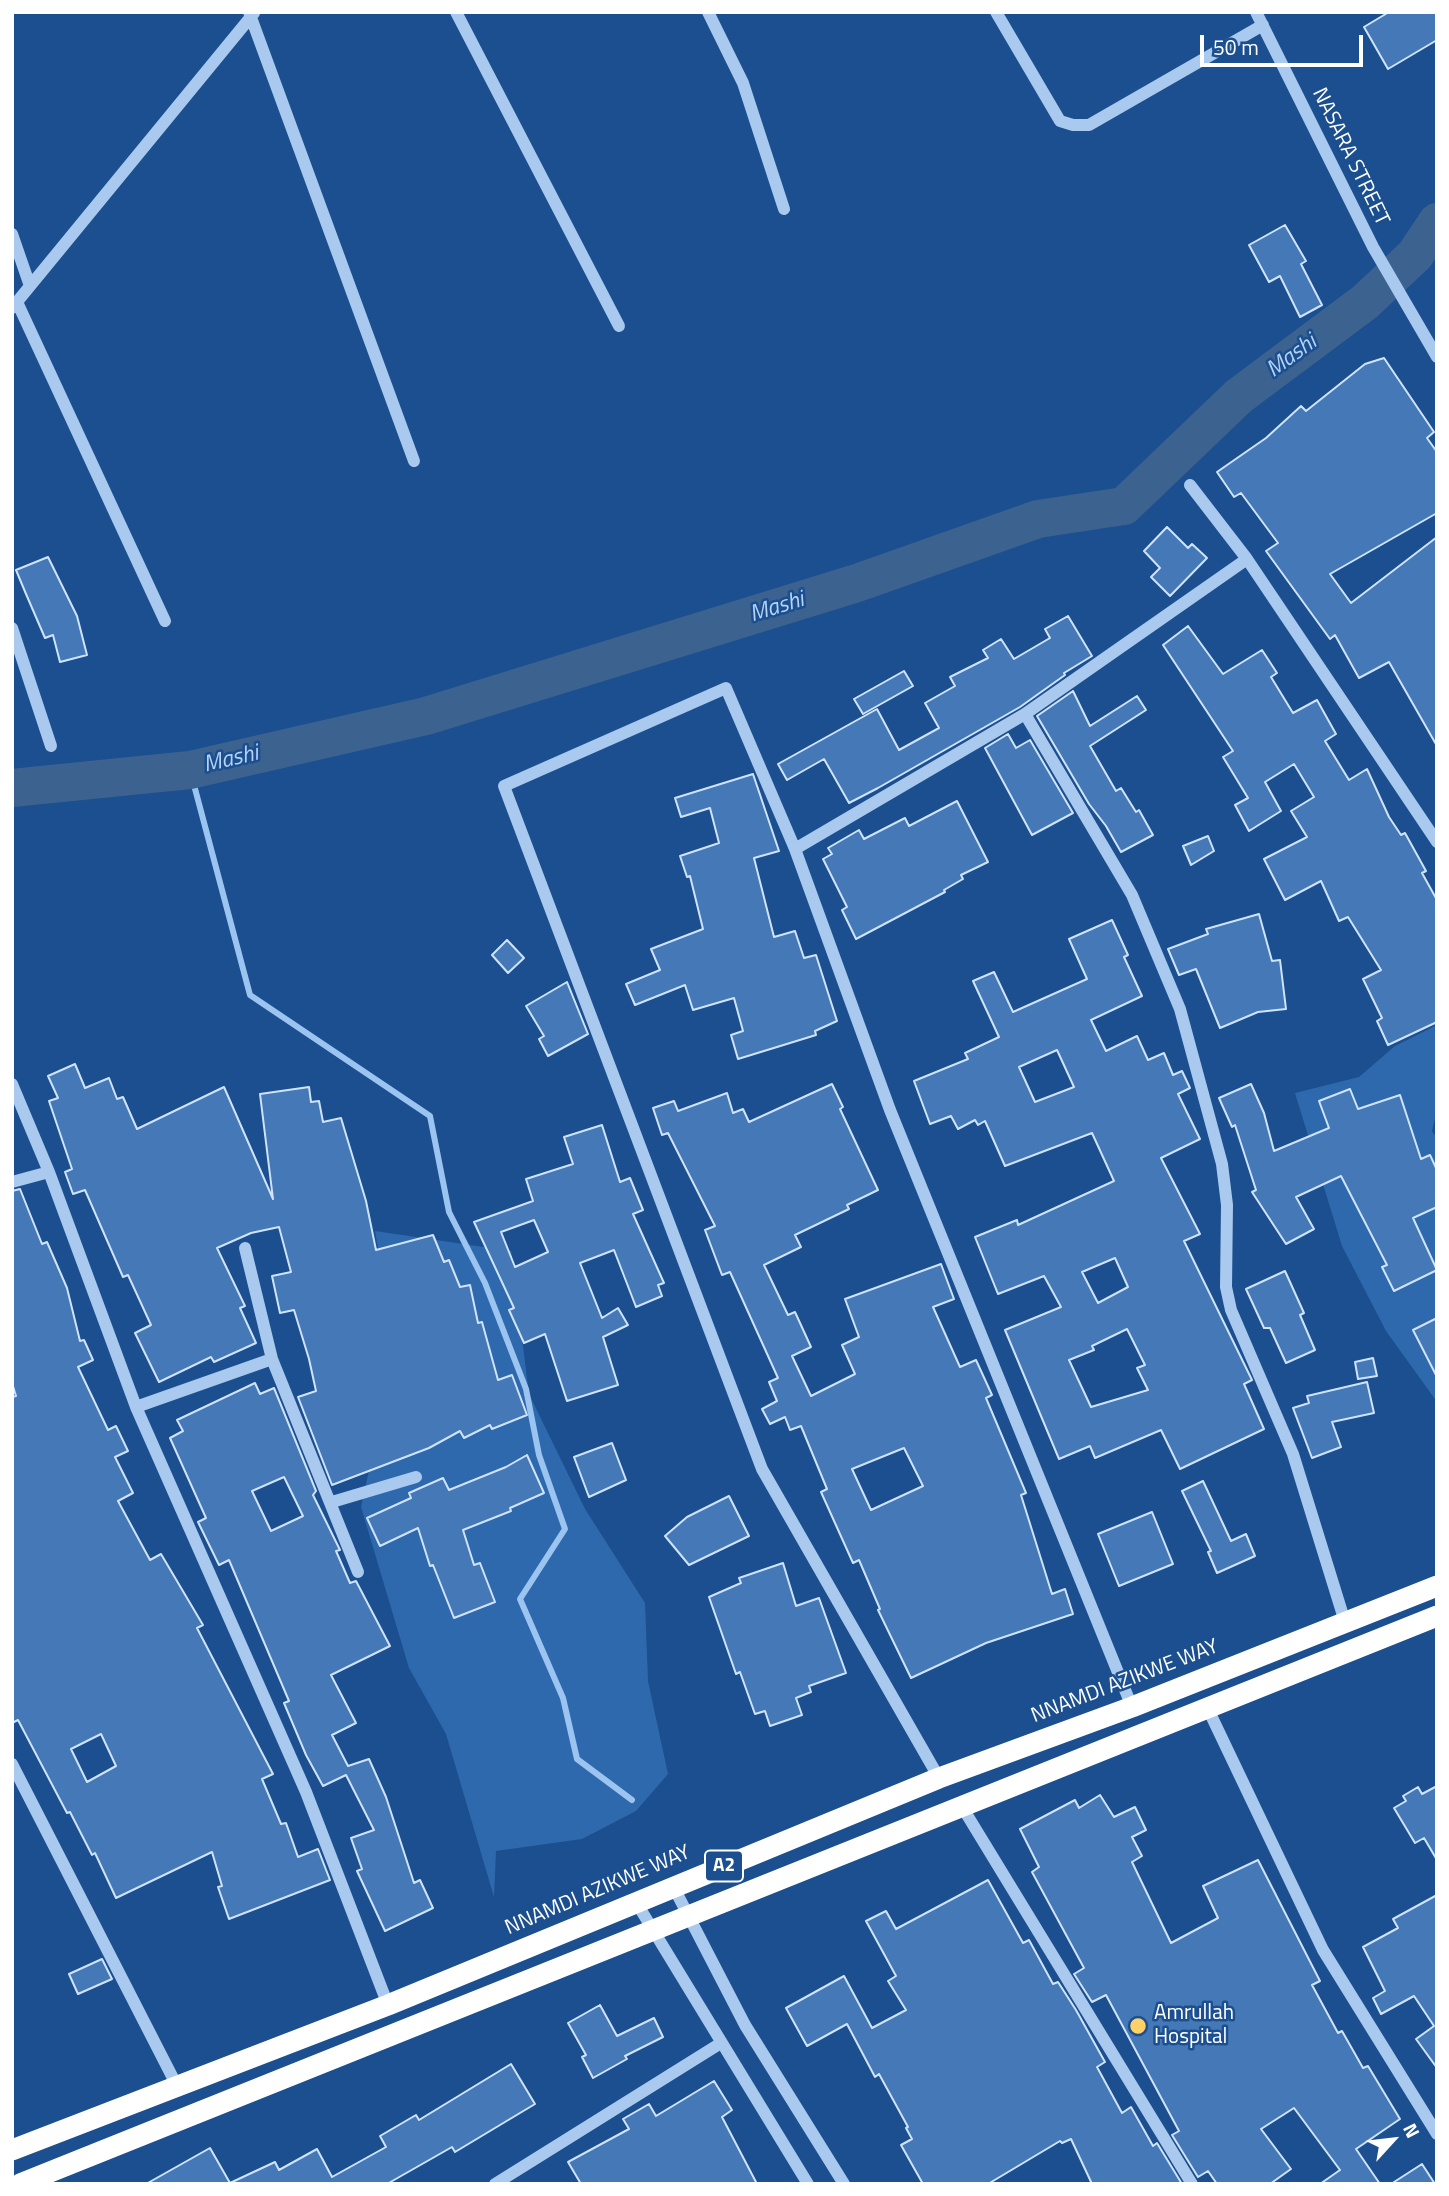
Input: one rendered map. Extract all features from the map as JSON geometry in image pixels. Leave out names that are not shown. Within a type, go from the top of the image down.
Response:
[{"type":"highway","name":"NNAMDI AZIKWE WAY","points":[[12,2150],[176,2084],[388,2005],[939,1778],[1132,1707],[1437,1586]]},
{"type":"highway","name":"A2","points":[[20,2184],[656,1931],[961,1805],[1435,1620]]},
{"type":"street","points":[[456,12],[619,326]]},
{"type":"street","points":[[708,12],[743,83],[784,209]]},
{"type":"street","points":[[996,12],[1060,121],[1073,125],[1089,125],[1263,25]]},
{"type":"street","name":"NASARA STREET","points":[[1256,12],[1373,247],[1437,357]]},
{"type":"street","points":[[165,621],[15,305],[251,14]]},
{"type":"street","points":[[251,14],[414,461]]},
{"type":"street","points":[[12,234],[30,286]]},
{"type":"street","points":[[1190,485],[1247,559],[1437,842]]},
{"type":"street","points":[[795,849],[1025,714],[1247,559]]},
{"type":"street","points":[[12,628],[51,746]]},
{"type":"street","points":[[939,1778],[762,1469],[504,786],[726,688],[795,849],[890,1110],[1132,1707]]},
{"type":"street","points":[[1025,714],[1132,895],[1180,1009],[1222,1164],[1227,1205],[1226,1287],[1231,1310],[1293,1454],[1345,1622]]},
{"type":"street","points":[[12,1084],[49,1172],[136,1407],[306,1792],[388,2005]]},
{"type":"street","points":[[12,1182],[49,1172]]},
{"type":"street","points":[[245,1248],[272,1359],[358,1572]]},
{"type":"street","points":[[136,1407],[272,1359]]},
{"type":"street","points":[[332,1502],[416,1476]]},
{"type":"street","points":[[1208,1709],[1323,1950],[1437,2134]]},
{"type":"street","points":[[12,1764],[176,2084]]},
{"type":"street","points":[[961,1805],[1192,2184]]},
{"type":"street","points":[[673,1886],[745,2025],[844,2184]]},
{"type":"street","points":[[636,1902],[808,2184]]},
{"type":"street","points":[[495,2184],[721,2043]]},
{"type":"shaded area","points":[[1437,1025],[1437,1110],[1432,1131],[1437,1139],[1437,1402],[1386,1331],[1342,1246],[1295,1093],[1359,1077],[1395,1046]]},
{"type":"shaded area","points":[[375,1231],[511,1251],[529,1394],[585,1509],[645,1603],[648,1681],[668,1774],[636,1811],[582,1839],[496,1851],[494,1897],[446,1734],[409,1668],[361,1507],[396,1347]]},
{"type":"building","points":[[1389,12],[1437,12],[1437,40],[1388,69],[1364,27]]},
{"type":"building","points":[[1285,225],[1306,261],[1301,264],[1322,305],[1300,317],[1280,276],[1269,282],[1249,245]]},
{"type":"building","points":[[1384,358],[1434,432],[1427,438],[1437,452],[1437,513],[1330,574],[1351,603],[1437,537],[1437,746],[1389,662],[1359,678],[1335,635],[1330,639],[1266,551],[1278,543],[1241,493],[1234,497],[1217,472],[1266,438],[1301,406],[1306,411],[1365,364]]},
{"type":"building","points":[[1167,527],[1188,548],[1192,544],[1207,558],[1170,596],[1151,577],[1160,568],[1144,551]]},
{"type":"building","points":[[48,557],[77,616],[87,655],[60,662],[53,635],[45,638],[16,570]]},
{"type":"building","points":[[1068,616],[1092,656],[1064,673],[1065,675],[1020,707],[849,803],[824,759],[787,780],[778,764],[877,709],[899,750],[939,728],[925,703],[955,686],[950,677],[988,658],[983,650],[1001,639],[1014,659],[1050,638],[1045,629]]},
{"type":"building","points":[[1188,626],[1223,674],[1262,650],[1277,673],[1271,677],[1293,713],[1317,700],[1336,734],[1325,741],[1349,780],[1367,769],[1389,817],[1401,835],[1405,833],[1426,871],[1422,873],[1437,900],[1437,1022],[1388,1045],[1377,1021],[1382,1018],[1363,979],[1381,970],[1348,917],[1339,921],[1321,881],[1285,900],[1264,859],[1307,837],[1291,811],[1314,797],[1294,764],[1265,782],[1281,811],[1249,831],[1235,805],[1248,798],[1223,757],[1233,751],[1163,645]]},
{"type":"building","points":[[904,671],[913,686],[863,714],[854,699]]},
{"type":"building","points":[[1073,691],[1090,726],[1137,696],[1146,710],[1090,746],[1116,791],[1121,788],[1136,812],[1139,810],[1153,835],[1121,852],[1037,716]]},
{"type":"building","points":[[1008,734],[1016,748],[1030,740],[1073,813],[1032,835],[985,748]]},
{"type":"building","points":[[753,774],[779,851],[754,858],[774,937],[795,931],[804,958],[816,955],[837,1021],[815,1031],[816,1035],[738,1059],[731,1035],[743,1031],[734,998],[693,1010],[685,985],[635,1005],[626,984],[660,970],[651,949],[703,929],[690,876],[687,877],[680,856],[719,843],[710,808],[681,817],[675,798]]},
{"type":"building","points":[[957,801],[988,862],[961,875],[963,879],[944,890],[945,892],[856,939],[842,910],[847,907],[823,859],[832,854],[828,848],[859,830],[864,839],[905,818],[909,826]]},
{"type":"building","points":[[1208,836],[1214,851],[1191,865],[1183,846]]},
{"type":"building","points":[[1259,914],[1272,961],[1280,960],[1286,1009],[1258,1012],[1220,1028],[1196,969],[1179,975],[1168,949],[1208,934],[1206,929]]},
{"type":"building","points":[[1112,920],[1128,955],[1124,957],[1142,996],[1091,1020],[1106,1051],[1137,1036],[1148,1060],[1164,1053],[1173,1075],[1182,1071],[1190,1088],[1178,1094],[1200,1139],[1161,1158],[1200,1234],[1184,1241],[1252,1380],[1244,1384],[1264,1429],[1180,1469],[1161,1430],[1095,1458],[1090,1446],[1059,1459],[1005,1330],[1061,1307],[1044,1276],[998,1294],[975,1237],[1017,1220],[1018,1225],[1114,1181],[1092,1133],[1005,1166],[985,1121],[978,1125],[975,1120],[958,1129],[951,1116],[930,1124],[914,1081],[968,1059],[965,1053],[999,1037],[973,981],[994,972],[1013,1012],[1087,979],[1069,939]],"holes":[[[1057,1050],[1074,1087],[1035,1102],[1019,1067]],[[1115,1258],[1128,1287],[1098,1303],[1082,1272]],[[1127,1329],[1145,1365],[1137,1368],[1148,1390],[1091,1407],[1069,1360],[1094,1350],[1092,1346]]]},
{"type":"building","points":[[507,940],[524,958],[508,973],[492,955]]},
{"type":"building","points":[[567,982],[588,1034],[548,1056],[539,1039],[544,1036],[526,1006]]},
{"type":"building","points":[[75,1064],[85,1088],[109,1078],[117,1099],[123,1097],[137,1129],[224,1087],[273,1199],[260,1094],[309,1087],[311,1102],[319,1101],[323,1122],[341,1118],[366,1201],[376,1250],[433,1235],[444,1262],[449,1260],[460,1287],[470,1285],[478,1323],[482,1322],[498,1380],[512,1375],[527,1415],[492,1429],[490,1425],[464,1438],[460,1431],[429,1448],[332,1485],[298,1397],[316,1391],[309,1359],[294,1310],[280,1313],[272,1276],[291,1272],[279,1227],[251,1233],[217,1248],[245,1306],[240,1308],[256,1343],[214,1362],[211,1357],[159,1382],[135,1333],[151,1325],[128,1275],[123,1277],[85,1190],[73,1194],[65,1172],[72,1169],[49,1101],[58,1098],[48,1076]]},
{"type":"building","points":[[832,1084],[843,1107],[840,1109],[878,1190],[847,1205],[849,1209],[795,1235],[801,1247],[764,1265],[788,1315],[795,1312],[811,1347],[792,1356],[811,1396],[855,1374],[842,1345],[859,1337],[845,1299],[941,1264],[954,1299],[933,1307],[960,1367],[976,1360],[992,1395],[986,1398],[1026,1493],[1021,1495],[1052,1594],[1065,1589],[1073,1614],[986,1643],[911,1678],[878,1610],[880,1609],[859,1560],[853,1563],[821,1492],[827,1489],[801,1426],[790,1430],[785,1417],[770,1424],[762,1409],[777,1401],[769,1382],[778,1378],[730,1272],[722,1275],[705,1230],[715,1226],[668,1133],[662,1135],[653,1108],[674,1101],[678,1111],[727,1093],[733,1113],[743,1109],[749,1122]],"holes":[[[904,1448],[923,1486],[871,1510],[852,1469]]]},
{"type":"building","points":[[1251,1084],[1264,1113],[1274,1151],[1329,1128],[1319,1101],[1350,1089],[1358,1109],[1400,1095],[1421,1159],[1430,1155],[1437,1170],[1437,1207],[1413,1218],[1437,1270],[1394,1291],[1382,1267],[1387,1265],[1341,1176],[1296,1197],[1314,1229],[1286,1244],[1252,1192],[1256,1190],[1235,1125],[1232,1127],[1219,1098]]},
{"type":"building","points":[[602,1125],[620,1182],[630,1178],[643,1210],[633,1214],[664,1283],[658,1285],[662,1296],[636,1307],[614,1250],[580,1263],[602,1318],[618,1308],[628,1325],[603,1337],[618,1385],[567,1401],[545,1334],[524,1343],[509,1310],[514,1308],[474,1222],[533,1201],[526,1179],[573,1164],[564,1137]],"holes":[[[534,1220],[548,1252],[515,1267],[501,1232]]]},
{"type":"building","points":[[20,1189],[42,1244],[47,1242],[67,1288],[80,1341],[84,1340],[93,1360],[78,1367],[108,1430],[116,1426],[128,1451],[115,1457],[133,1493],[118,1501],[150,1560],[161,1554],[203,1625],[197,1628],[273,1774],[262,1779],[281,1824],[286,1823],[298,1857],[318,1849],[330,1880],[229,1919],[218,1887],[222,1886],[212,1852],[116,1898],[95,1853],[92,1855],[70,1812],[67,1813],[18,1720],[12,1723],[12,1397],[16,1396],[12,1383],[12,1191]],"holes":[[[101,1734],[116,1766],[87,1782],[71,1749]]]},
{"type":"building","points":[[1285,1271],[1304,1313],[1300,1315],[1315,1350],[1286,1363],[1270,1328],[1264,1328],[1246,1289]]},
{"type":"building","points":[[1437,1318],[1437,1377],[1413,1330]]},
{"type":"building","points":[[1373,1358],[1377,1376],[1358,1379],[1355,1362]]},
{"type":"building","points":[[1367,1382],[1374,1413],[1332,1422],[1341,1447],[1312,1458],[1293,1408],[1309,1403],[1307,1396]]},
{"type":"building","points":[[255,1383],[260,1394],[274,1388],[316,1491],[313,1495],[340,1550],[336,1551],[350,1583],[356,1581],[390,1646],[331,1675],[356,1723],[332,1735],[348,1766],[369,1759],[386,1797],[414,1883],[420,1880],[433,1908],[385,1931],[357,1871],[362,1869],[351,1838],[374,1830],[346,1775],[323,1786],[306,1755],[284,1703],[289,1701],[229,1560],[219,1565],[198,1522],[206,1518],[170,1438],[183,1431],[177,1420]],"holes":[[[284,1477],[303,1516],[271,1531],[252,1491]]]},
{"type":"building","points":[[612,1443],[626,1480],[589,1497],[574,1457]]},
{"type":"building","points":[[527,1455],[544,1493],[510,1508],[511,1511],[463,1530],[474,1565],[480,1563],[495,1602],[454,1618],[433,1565],[430,1566],[418,1528],[380,1546],[367,1518],[411,1498],[409,1493],[443,1478],[449,1490],[506,1467]]},
{"type":"building","points":[[1203,1481],[1231,1541],[1246,1534],[1255,1556],[1217,1573],[1208,1552],[1211,1551],[1182,1491]]},
{"type":"building","points":[[729,1496],[749,1536],[689,1565],[665,1536],[687,1517]]},
{"type":"building","points":[[1152,1512],[1173,1564],[1119,1586],[1098,1534]]},
{"type":"building","points":[[783,1563],[796,1606],[819,1598],[846,1673],[809,1686],[811,1692],[796,1698],[802,1715],[770,1726],[765,1711],[755,1714],[740,1672],[736,1674],[709,1597],[741,1583],[739,1578]]},
{"type":"building","points":[[1437,1786],[1437,1860],[1424,1838],[1415,1843],[1394,1808],[1406,1801],[1403,1796],[1418,1787],[1422,1794]]},
{"type":"building","points":[[1100,1795],[1114,1817],[1135,1807],[1146,1830],[1132,1837],[1142,1856],[1132,1862],[1171,1943],[1218,1918],[1203,1886],[1258,1860],[1320,1981],[1312,1985],[1338,2033],[1342,2031],[1363,2068],[1368,2066],[1400,2119],[1356,2149],[1380,2184],[1320,2184],[1340,2170],[1294,2108],[1261,2129],[1291,2169],[1270,2184],[1217,2184],[1208,2171],[1198,2177],[1172,2135],[1179,2131],[1106,1995],[1092,2002],[1074,1974],[1084,1968],[1032,1872],[1039,1867],[1020,1829],[1075,1800],[1079,1808]]},
{"type":"building","points":[[988,1880],[1023,1943],[1029,1940],[1053,1984],[1058,1982],[1076,2010],[1105,2062],[1097,2067],[1122,2113],[1131,2107],[1153,2146],[1157,2143],[1182,2184],[1092,2184],[1071,2139],[1062,2143],[1060,2141],[988,2184],[923,2184],[901,2145],[912,2139],[906,2128],[908,2127],[879,2074],[875,2077],[847,2024],[807,2046],[786,2008],[844,1976],[872,2028],[906,2010],[888,1981],[896,1976],[866,1921],[886,1911],[896,1929]]},
{"type":"building","points":[[1437,1895],[1437,2068],[1416,2039],[1434,2026],[1414,1996],[1381,2014],[1373,1998],[1385,1991],[1363,1947],[1398,1928],[1393,1919]]},
{"type":"building","points":[[102,1959],[112,1979],[78,1994],[69,1974]]},
{"type":"building","points":[[600,2005],[617,2036],[654,2018],[663,2037],[625,2056],[627,2059],[593,2078],[582,2057],[586,2055],[568,2023]]},
{"type":"building","points":[[511,2064],[535,2104],[455,2152],[452,2147],[387,2184],[146,2184],[210,2148],[230,2183],[275,2162],[279,2170],[317,2149],[332,2177],[386,2147],[380,2136],[416,2115],[419,2120]]},
{"type":"building","points":[[714,2081],[732,2110],[722,2117],[757,2184],[581,2184],[568,2162],[629,2129],[623,2119],[649,2104],[656,2116]]},
{"type":"building","points":[[1422,2164],[1435,2184],[1391,2184]]},
{"type":"waterway","name":"Mashi","points":[[12,788],[190,770],[426,716],[857,583],[1038,519],[1124,506],[1239,396],[1365,302],[1415,255],[1437,222]]},
{"type":"waterway","points":[[190,770],[250,995],[430,1116],[449,1212],[485,1283],[526,1389],[539,1455],[565,1529],[520,1599],[563,1698],[577,1759],[632,1800]]},
{"type":"place","name":"Amrullah Hospital","points":[[1138,2026]]}]
